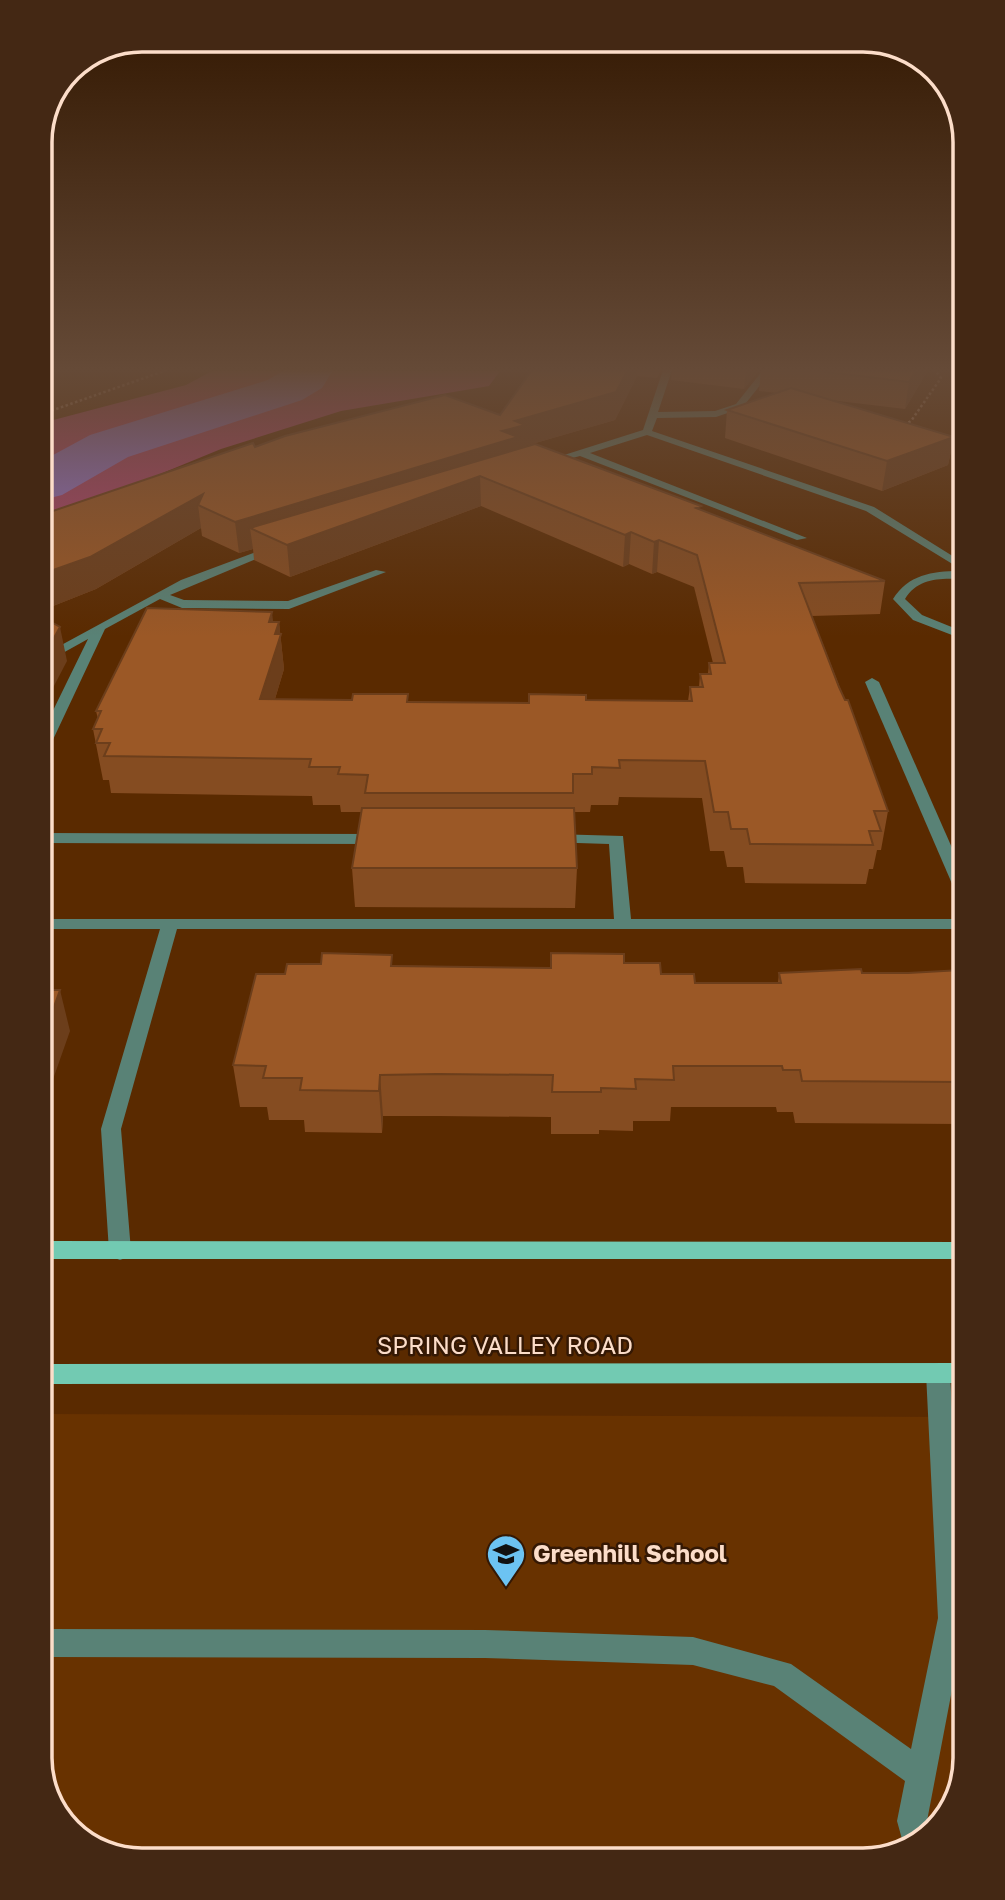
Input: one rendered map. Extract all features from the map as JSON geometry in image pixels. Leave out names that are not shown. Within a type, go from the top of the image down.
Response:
[{"type":"main road","points":[[53,1250],[953,1251]]},
{"type":"main road","name":"SPRING VALLEY ROAD","points":[[53,1374],[950,1373]]},
{"type":"lane","points":[[527,470],[562,459]]},
{"type":"lane","points":[[595,459],[802,538]]},
{"type":"lane","points":[[724,459],[870,509],[953,561]]},
{"type":"lane","points":[[53,654],[161,595],[248,556],[288,544]]},
{"type":"lane","points":[[161,595],[182,604],[289,605],[380,572]]},
{"type":"lane","points":[[953,576],[921,579],[905,587],[899,599],[907,612],[928,624],[953,632]]},
{"type":"lane","points":[[53,725],[100,626]]},
{"type":"lane","points":[[872,682],[953,868]]},
{"type":"lane","points":[[53,838],[393,839]]},
{"type":"lane","points":[[533,839],[617,839],[623,924]]},
{"type":"lane","points":[[53,924],[953,924]]},
{"type":"lane","points":[[120,1251],[111,1129],[170,924]]},
{"type":"lane","points":[[914,1831],[912,1821],[952,1618],[950,1373]]},
{"type":"lane","points":[[53,1643],[485,1644],[693,1651],[780,1674],[922,1775]]},
{"type":"shaded area","points":[[53,459],[197,459],[53,520]]},
{"type":"shaded area","name":"Greenhill School","points":[[53,1414],[953,1417],[953,1758],[943,1797],[930,1817],[908,1835],[880,1846],[862,1848],[137,1847],[114,1843],[88,1829],[71,1812],[59,1792],[54,1775]]},
{"type":"building","points":[[207,459],[446,459],[235,522],[198,505],[203,494],[90,557],[53,570],[53,511]]},
{"type":"building","points":[[485,459],[574,459],[701,506],[696,508],[885,581],[799,583],[839,687],[845,700],[848,700],[888,811],[874,811],[881,831],[869,831],[873,845],[750,844],[747,829],[731,829],[728,812],[714,812],[705,761],[619,760],[620,768],[592,767],[592,774],[573,774],[573,793],[365,793],[368,775],[338,774],[340,767],[309,767],[311,759],[104,756],[110,743],[96,743],[102,729],[93,729],[101,711],[96,711],[147,608],[272,612],[269,622],[279,622],[275,634],[281,634],[260,699],[352,700],[353,694],[408,694],[407,702],[529,703],[529,694],[586,695],[586,700],[692,701],[690,687],[703,687],[700,674],[711,674],[709,663],[725,663],[697,555],[631,532],[625,535],[480,476],[287,545],[250,528]]},
{"type":"building","points":[[53,623],[60,627],[53,640]]},
{"type":"building","points":[[362,808],[574,808],[577,868],[352,868]]},
{"type":"building","points":[[322,953],[392,955],[391,966],[551,968],[551,953],[624,954],[624,963],[660,963],[661,974],[694,974],[695,983],[781,983],[779,973],[861,969],[862,973],[953,970],[953,1082],[802,1081],[800,1070],[783,1070],[782,1066],[673,1066],[674,1080],[635,1079],[636,1089],[601,1088],[601,1092],[552,1092],[553,1075],[437,1074],[380,1075],[379,1091],[300,1090],[302,1078],[263,1078],[266,1066],[233,1065],[256,974],[285,974],[287,964],[321,964]]},
{"type":"building","points":[[53,990],[60,990],[53,1010]]},
{"type":"waterway","points":[[53,477],[86,459]]},
{"type":"place","name":"Greenhill School","points":[[506,1588]]}]
